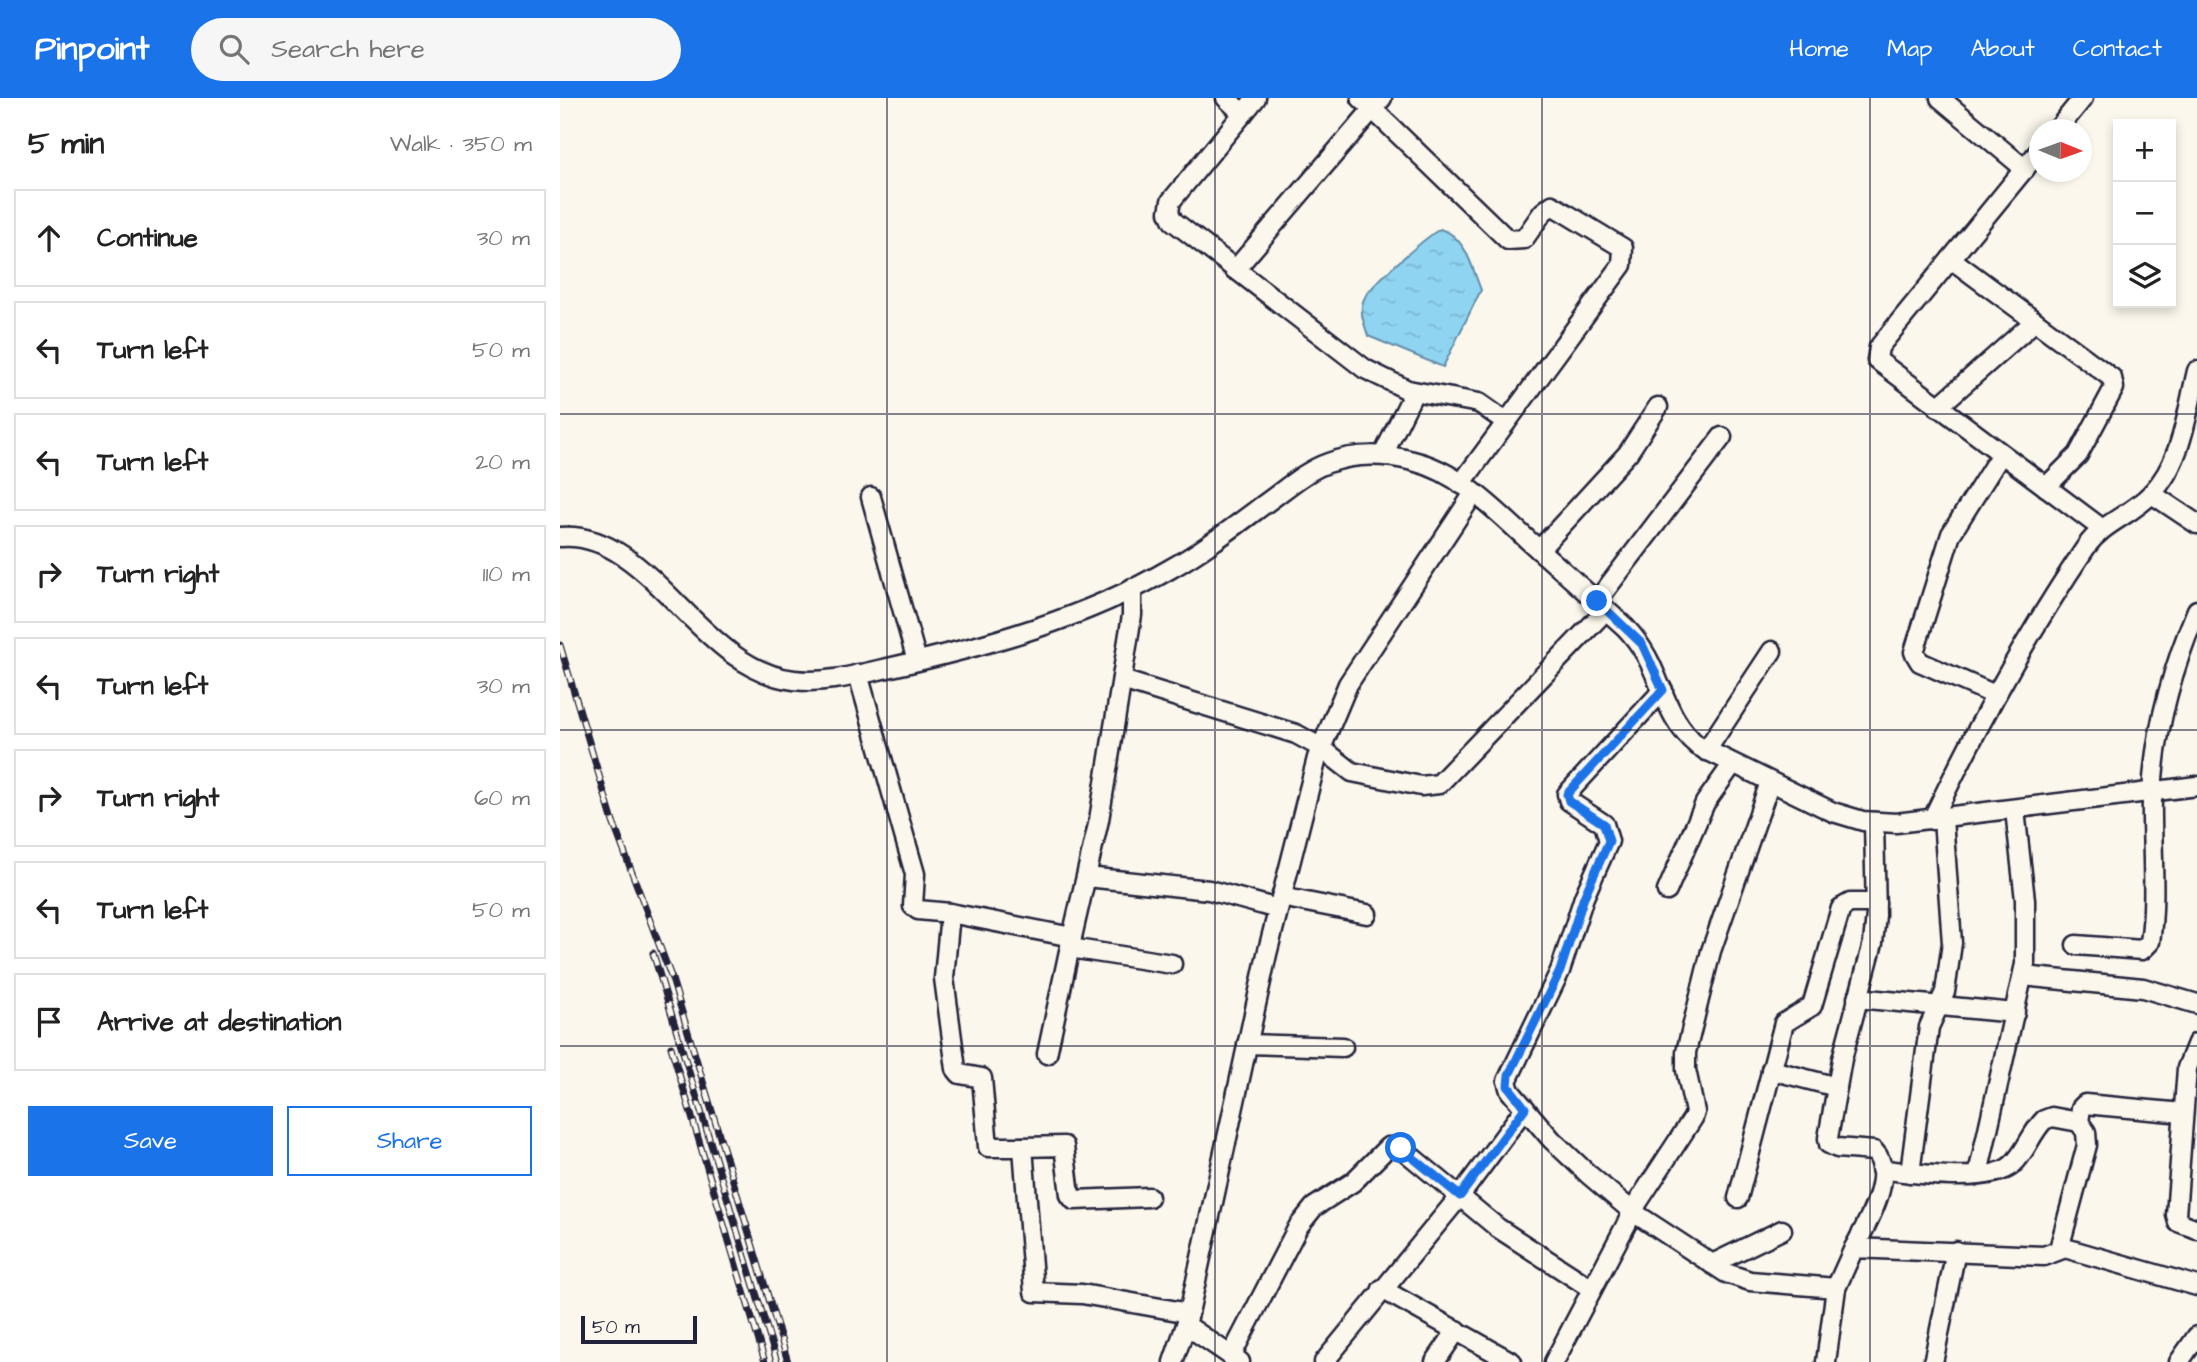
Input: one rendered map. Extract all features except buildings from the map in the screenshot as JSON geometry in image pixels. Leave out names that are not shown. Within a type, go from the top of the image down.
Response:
[{"type":"street","points":[[1226,98],[1243,114]]},
{"type":"street","points":[[1256,98],[1171,201],[1169,212],[1183,231],[1365,369],[1415,392],[1479,402],[1506,422]]},
{"type":"street","points":[[1940,98],[2025,169]]},
{"type":"street","points":[[2066,119],[2083,98]]},
{"type":"street","points":[[1173,1362],[1188,1319],[1247,1044],[1320,747],[1348,684],[1506,422],[1622,264],[1623,248],[1552,205],[1543,212],[1524,239],[1514,242],[1508,240],[1372,102],[1235,270]]},
{"type":"street","points":[[2029,164],[1876,354],[1881,365],[2101,528]]},
{"type":"street","points":[[1951,259],[2108,375],[2114,383],[2078,455],[2046,487]]},
{"type":"street","points":[[1938,407],[2035,321]]},
{"type":"street","points":[[1910,1173],[1929,1027],[1945,992],[1952,943],[1937,819],[1995,695],[2031,632],[2101,528],[2152,494],[2177,451],[2197,371]]},
{"type":"street","points":[[1383,455],[1415,392]]},
{"type":"street","points":[[1539,550],[1628,453],[1658,407]]},
{"type":"street","points":[[1122,680],[1296,734],[1320,747],[1340,765],[1362,775],[1421,786],[1439,784],[1601,606],[1722,437]]},
{"type":"street","points":[[1995,695],[1920,662],[1914,652],[1951,534],[2001,454]]},
{"type":"street","points":[[560,537],[585,536],[626,556],[713,638],[755,669],[794,680],[838,679],[916,661],[1032,628],[1132,588],[1169,570],[1225,534],[1305,475],[1328,463],[1354,456],[1383,455],[1415,461],[1467,488],[1601,606],[1642,644],[1663,690],[1670,713],[1681,731],[1706,751],[1833,812],[1874,822],[1937,819],[2197,786]]},
{"type":"street","points":[[2152,494],[2197,524]]},
{"type":"street","points":[[872,497],[916,661]]},
{"type":"street","points":[[1047,1054],[1087,877],[1122,680],[1132,615],[1132,588]]},
{"type":"street","points":[[2076,945],[2142,950],[2147,948],[2151,938],[2152,793],[2170,688],[2197,610]]},
{"type":"street","points":[[1706,751],[1772,650]]},
{"type":"street","points":[[858,674],[915,874],[913,906],[918,910],[950,913],[1071,943],[1172,964]]},
{"type":"street","points":[[1663,690],[1567,794],[1569,801],[1604,824],[1609,841],[1584,897],[1560,971],[1509,1075],[1508,1086],[1525,1108],[1588,1174],[1633,1212],[1712,1264],[1737,1278],[1751,1281],[1836,1288]]},
{"type":"street","points":[[1667,891],[1704,803],[1732,765]]},
{"type":"street","points":[[1554,1362],[1633,1212],[1657,1170],[1693,1118],[1695,1112],[1685,1061],[1688,1044],[1711,951],[1770,782]]},
{"type":"street","points":[[1978,1174],[2022,976],[2025,911],[2015,810]]},
{"type":"street","points":[[1826,1362],[1836,1288],[1879,1196],[1879,1156],[1874,1152],[1837,1148],[1829,1144],[1837,1087],[1872,943],[1876,903],[1874,822]]},
{"type":"street","points":[[1087,877],[1209,890],[1280,903],[1367,914]]},
{"type":"street","points":[[1738,1198],[1784,1023],[1812,1006],[1841,908],[1850,903],[1876,903]]},
{"type":"street","points":[[950,913],[944,978],[956,1069],[960,1074],[982,1078],[988,1147],[1064,1146],[1070,1195],[1074,1200],[1149,1197]]},
{"type":"street","points":[[2022,976],[2143,988],[2197,1004]]},
{"type":"street","points":[[1857,998],[2015,1013]]},
{"type":"street","points":[[2197,1043],[2187,1068],[2176,1219],[2197,1229]]},
{"type":"street","points":[[1247,1044],[1343,1047]]},
{"type":"street","points":[[1771,1070],[1837,1087]]},
{"type":"street","points":[[2059,1249],[2087,1145],[2086,1132],[2079,1122],[2081,1108],[2085,1104],[2183,1113]]},
{"type":"street","points":[[1324,1362],[1460,1196],[1525,1108]]},
{"type":"street","points":[[1881,1169],[1956,1177],[2012,1166],[2044,1120],[2052,1117],[2079,1122]]},
{"type":"street","points":[[1023,1147],[1034,1292],[1082,1294],[1188,1319],[1235,1359],[1298,1227],[1314,1207],[1353,1182],[1388,1147],[1401,1148],[1522,1246],[1592,1289]]},
{"type":"street","points":[[1712,1264],[1782,1230]]},
{"type":"street","points":[[1854,1248],[2044,1256],[2059,1249],[2073,1249],[2197,1286]]},
{"type":"street","points":[[1934,1358],[1956,1251]]},
{"type":"street","points":[[1382,1289],[1511,1362]]},
{"type":"street","points":[[1435,1362],[1457,1330]]},
{"type":"street","points":[[2179,1362],[2197,1336]]},
{"type":"water","points":[[1440,229],[1456,238],[1462,246],[1481,290],[1443,367],[1368,336],[1362,308],[1364,299],[1377,283],[1411,251]]},
{"type":"railway","points":[[560,645],[613,822],[672,979],[788,1362]]},
{"type":"railway","points":[[653,953],[777,1362]]},
{"type":"railway","points":[[671,1047],[765,1362]]},
{"type":"route","points":[[1401,1148],[1460,1196],[1525,1108],[1510,1091],[1507,1081],[1552,991],[1584,897],[1609,841],[1608,828],[1569,801],[1567,794],[1663,690],[1653,663],[1642,644],[1597,601]]}]
